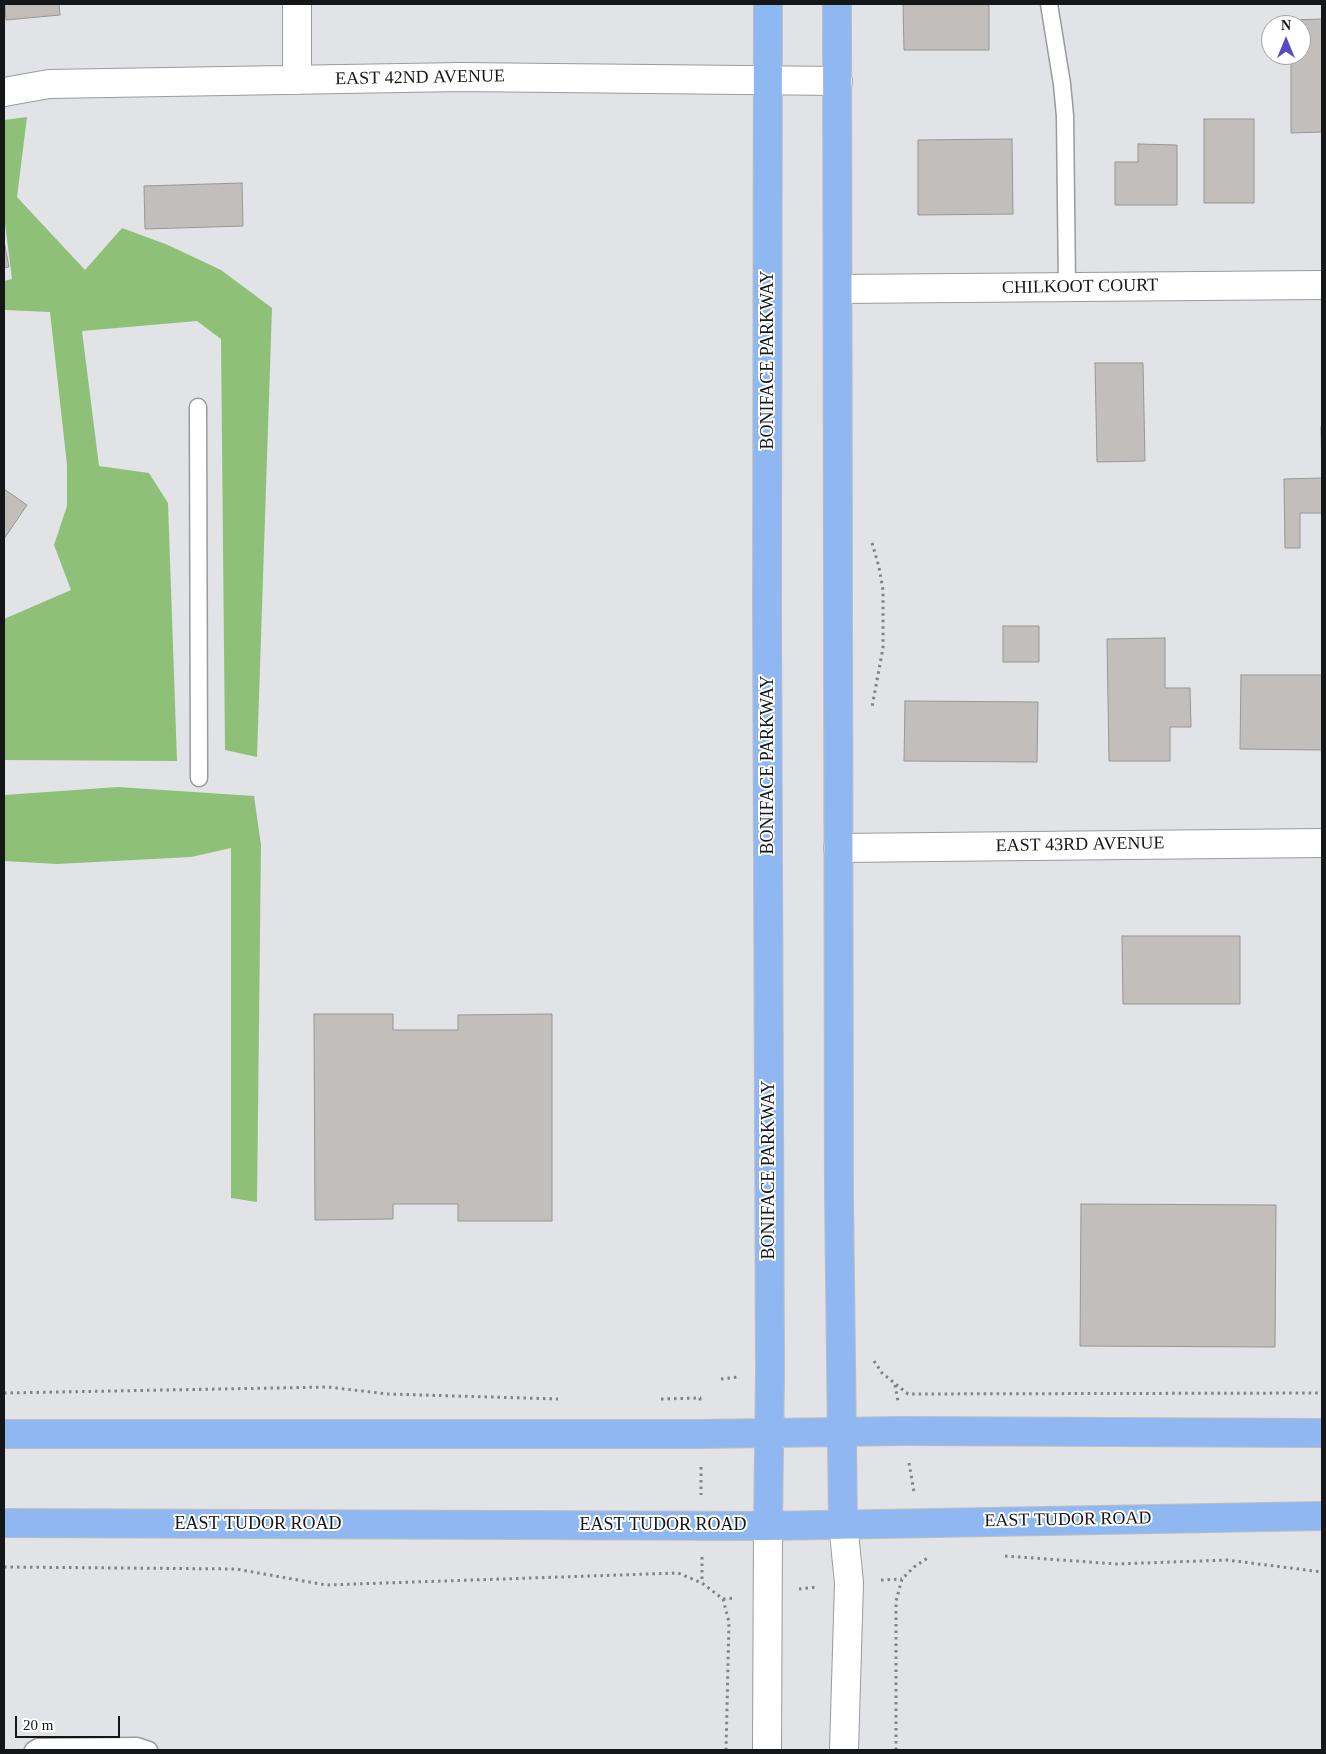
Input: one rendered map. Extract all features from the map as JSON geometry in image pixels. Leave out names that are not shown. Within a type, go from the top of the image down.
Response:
[{"type":"main road","name":"BONIFACE PARKWAY","points":[[768,4],[768,1526]]},
{"type":"main road","points":[[837,4],[838,1197],[843,1523]]},
{"type":"main road","points":[[4,1434],[701,1434],[903,1431],[1322,1433]]},
{"type":"main road","name":"EAST TUDOR ROAD","points":[[4,1523],[768,1526],[843,1523],[1322,1516]]},
{"type":"street","points":[[297,4],[297,80]]},
{"type":"street","name":"EAST 42ND AVENUE","points":[[4,92],[49,84],[461,76],[838,81]]},
{"type":"street","name":"CHILKOOT COURT","points":[[838,289],[1322,285]]},
{"type":"street","name":"EAST 43RD AVENUE","points":[[838,848],[1322,843]]},
{"type":"street","points":[[843,1523],[849,1583],[844,1750]]},
{"type":"street","points":[[767,1750],[768,1526]]},
{"type":"lane","points":[[1049,4],[1062,84],[1065,116],[1067,287]]},
{"type":"lane","points":[[198,407],[200,778]]},
{"type":"lane","points":[[33,1750],[38,1747],[137,1746],[148,1750]]},
{"type":"path","points":[[928,1557],[895,1384],[908,1394],[1322,1393]]},
{"type":"path","points":[[4,1393],[328,1388],[388,1394],[562,1400]]},
{"type":"path","points":[[660,1400],[700,1398],[702,1583]]},
{"type":"path","points":[[896,1750],[896,1601],[902,1579],[928,1557],[935,1556]]},
{"type":"path","points":[[996,1556],[1117,1564],[1227,1560],[1322,1572]]},
{"type":"path","points":[[4,1567],[236,1569],[326,1585],[678,1574],[702,1583],[722,1599],[729,1622],[726,1750]]},
{"type":"path","points":[[722,1599],[849,1583],[902,1579]]},
{"type":"green space","points":[[27,117],[17,197],[85,270],[122,228],[168,245],[221,270],[272,308],[257,757],[225,750],[221,339],[197,321],[82,331],[99,466],[149,473],[168,503],[177,761],[4,760],[4,619],[71,590],[54,545],[67,506],[67,465],[50,312],[4,310],[4,281],[12,279],[4,216],[4,120]]},
{"type":"green space","points":[[118,787],[254,796],[261,845],[257,1202],[231,1198],[231,848],[191,857],[57,864],[4,861],[4,795]]},
{"type":"building","points":[[5,4],[59,4],[60,15],[6,20]]},
{"type":"building","points":[[903,4],[989,4],[989,50],[904,50]]},
{"type":"building","points":[[1311,19],[1322,19],[1322,132],[1291,133],[1291,65],[1311,65]]},
{"type":"building","points":[[1204,119],[1254,119],[1254,203],[1204,203]]},
{"type":"building","points":[[1012,139],[1013,214],[918,215],[918,140]]},
{"type":"building","points":[[1138,144],[1177,145],[1177,205],[1115,205],[1115,162],[1138,162]]},
{"type":"building","points":[[242,183],[243,226],[145,229],[144,186]]},
{"type":"building","points":[[4,241],[9,267],[4,268]]},
{"type":"building","points":[[1095,363],[1143,363],[1145,461],[1097,462]]},
{"type":"building","points":[[1321,427],[1322,427],[1322,478]]},
{"type":"building","points":[[1322,478],[1322,513],[1300,513],[1300,548],[1285,548],[1284,479]]},
{"type":"building","points":[[4,489],[27,505],[4,539]]},
{"type":"building","points":[[1003,626],[1039,626],[1039,662],[1003,662]]},
{"type":"building","points":[[1165,638],[1165,688],[1190,688],[1191,727],[1170,727],[1170,761],[1109,761],[1107,639]]},
{"type":"building","points":[[1241,675],[1322,675],[1322,750],[1240,749]]},
{"type":"building","points":[[905,701],[1038,702],[1037,762],[904,761]]},
{"type":"building","points":[[1122,936],[1240,936],[1240,1004],[1123,1004]]},
{"type":"building","points":[[314,1014],[393,1014],[393,1030],[458,1030],[458,1015],[552,1014],[552,1221],[458,1221],[458,1204],[393,1204],[393,1219],[315,1220]]},
{"type":"building","points":[[1081,1204],[1276,1205],[1275,1347],[1080,1346]]}]
